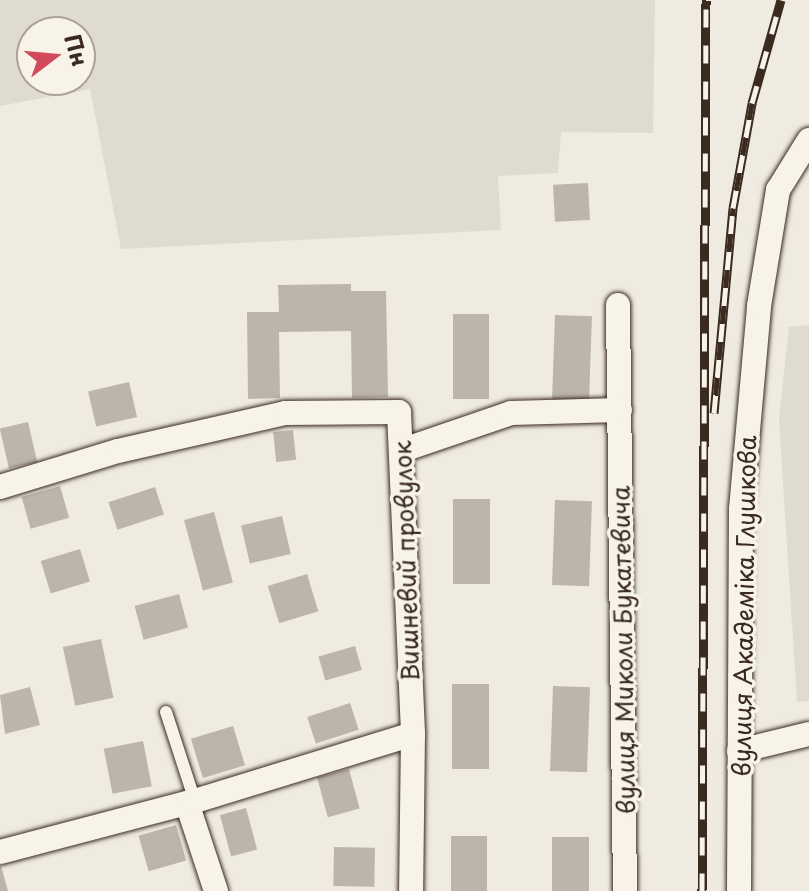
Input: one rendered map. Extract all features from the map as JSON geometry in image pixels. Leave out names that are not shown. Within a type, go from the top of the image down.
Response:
[{"type":"street","name":"вулиця Академіка Глушкова","points":[[739,891],[741,509],[759,306],[778,190],[809,140]]},
{"type":"street","name":"вулиця Миколи Букатевича","points":[[618,305],[625,891]]},
{"type":"street","points":[[403,450],[511,413],[620,410]]},
{"type":"street","name":"Вишневий провулок","points":[[0,487],[118,451],[285,413],[399,412],[413,734],[411,891]]},
{"type":"street","points":[[0,852],[191,802],[413,734]]},
{"type":"street","points":[[739,751],[809,734]]},
{"type":"street","points":[[191,802],[216,891]]},
{"type":"lane","points":[[166,712],[191,802]]},
{"type":"shaded area","points":[[0,0],[655,0],[653,133],[561,132],[558,173],[498,176],[501,230],[121,249],[91,96],[96,96],[96,16],[16,16],[16,96],[53,96],[0,106]]},
{"type":"shaded area","points":[[809,325],[809,701],[797,702],[779,419],[789,327]]},
{"type":"building","points":[[588,183],[590,220],[555,222],[553,185]]},
{"type":"building","points":[[351,284],[351,291],[386,291],[388,397],[352,398],[351,331],[279,332],[280,398],[248,399],[247,312],[279,312],[278,285]]},
{"type":"building","points":[[453,314],[489,314],[489,399],[453,399]]},
{"type":"building","points":[[555,315],[592,316],[589,401],[552,400]]},
{"type":"building","points":[[129,382],[137,417],[96,427],[88,391]]},
{"type":"building","points":[[28,422],[37,462],[9,468],[0,428]]},
{"type":"building","points":[[293,430],[296,460],[276,462],[273,432]]},
{"type":"building","points":[[60,486],[69,518],[31,529],[22,497]]},
{"type":"building","points":[[155,487],[164,515],[117,530],[108,502]]},
{"type":"building","points":[[453,499],[490,499],[490,584],[453,584]]},
{"type":"building","points":[[555,500],[592,501],[589,586],[552,585]]},
{"type":"building","points":[[214,512],[233,583],[203,591],[184,520]]},
{"type":"building","points":[[282,516],[291,554],[250,563],[241,525]]},
{"type":"building","points":[[80,549],[90,582],[51,594],[41,561]]},
{"type":"building","points":[[307,574],[318,611],[279,623],[268,586]]},
{"type":"building","points":[[179,594],[188,628],[144,640],[135,606]]},
{"type":"building","points":[[101,639],[113,698],[75,706],[63,647]]},
{"type":"building","points":[[355,646],[362,670],[325,681],[318,656]]},
{"type":"building","points":[[452,684],[489,684],[489,769],[452,769]]},
{"type":"building","points":[[553,686],[590,687],[587,772],[550,771]]},
{"type":"building","points":[[30,687],[40,725],[5,734],[0,695]]},
{"type":"building","points":[[350,703],[359,730],[316,744],[307,717]]},
{"type":"building","points":[[233,726],[245,765],[203,778],[191,739]]},
{"type":"building","points":[[143,741],[152,786],[113,794],[104,749]]},
{"type":"building","points":[[349,769],[360,809],[328,817],[317,778]]},
{"type":"building","points":[[246,808],[257,850],[231,857],[220,815]]},
{"type":"building","points":[[176,825],[186,861],[149,871],[139,836]]},
{"type":"building","points":[[451,836],[487,836],[487,891],[451,891]]},
{"type":"building","points":[[552,837],[589,837],[589,891],[552,891]]},
{"type":"building","points":[[334,847],[375,848],[374,887],[333,886]]},
{"type":"building","points":[[1,866],[8,891],[0,891]]},
{"type":"railway","points":[[702,891],[706,0]]},
{"type":"railway","points":[[714,413],[733,208],[752,103],[781,0]]}]
